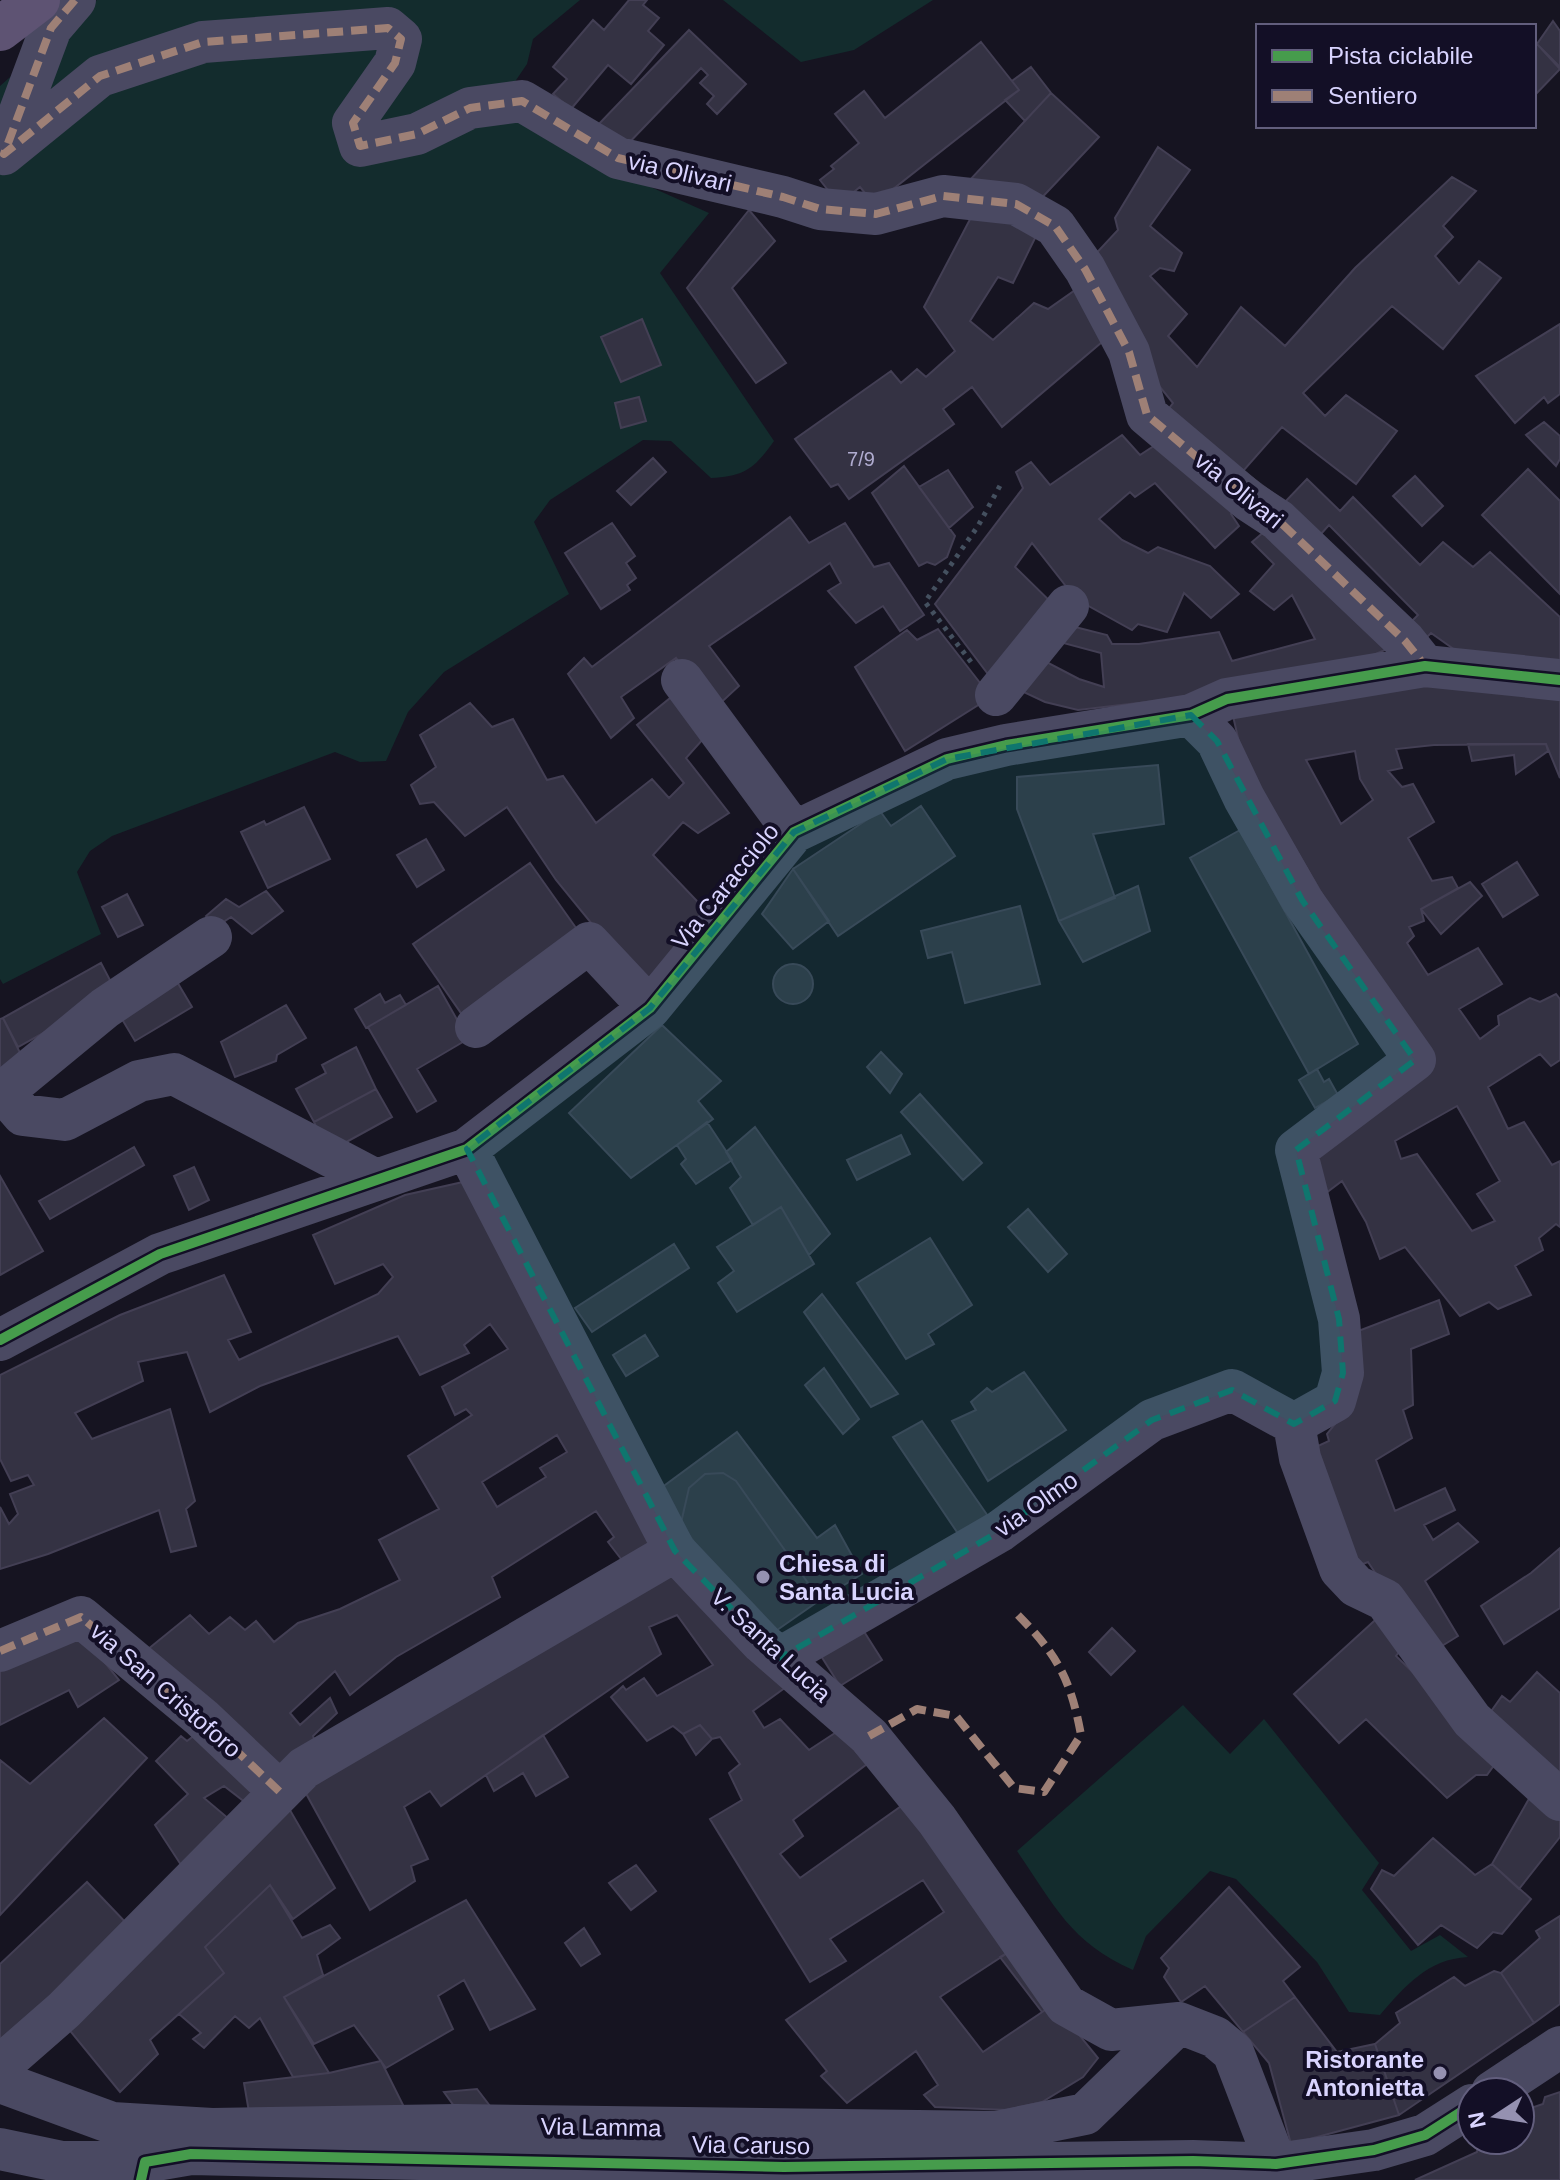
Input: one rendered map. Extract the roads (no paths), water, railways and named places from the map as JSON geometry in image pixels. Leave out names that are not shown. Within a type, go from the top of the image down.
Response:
[{"type":"main road","points":[[0,29],[38,0]]},
{"type":"street","name":"via Olivari","points":[[75,0],[51,28],[4,154],[100,76],[159,56],[203,42],[388,28],[401,39],[395,63],[353,123],[360,146],[417,134],[470,108],[522,101],[618,158],[820,209],[876,214],[943,196],[1016,204],[1055,226],[1085,269],[1129,352],[1147,415],[1249,501],[1278,520],[1405,641],[1425,666]]},
{"type":"street","points":[[996,695],[1068,606]]},
{"type":"street","name":"Via Caracciolo","points":[[0,1340],[160,1254],[467,1149],[650,1008],[794,832],[947,759],[1006,745],[1191,715],[1227,699],[1425,666],[1560,680]]},
{"type":"street","points":[[682,680],[794,832]]},
{"type":"street","points":[[1191,715],[1217,741],[1244,798],[1302,900],[1415,1060],[1296,1150],[1339,1319],[1343,1373],[1335,1401],[1294,1424],[1300,1458],[1340,1569],[1356,1586],[1385,1600],[1472,1720],[1560,1800]]},
{"type":"street","points":[[211,937],[105,1008],[1,1093],[23,1115],[65,1120],[139,1081],[174,1074],[376,1180]]},
{"type":"street","points":[[476,1027],[589,943],[650,1008]]},
{"type":"street","name":"V. Santa Lucia","points":[[467,1149],[675,1551],[762,1643],[869,1736],[937,1820],[1066,2005],[1111,2030],[1179,2023]]},
{"type":"street","name":"via Olmo","points":[[780,1658],[1000,1531],[1152,1420],[1232,1390],[1294,1424]]},
{"type":"street","points":[[0,2066],[64,2010],[304,1768],[675,1551]]},
{"type":"street","name":"via San Cristoforo","points":[[0,1651],[81,1617],[202,1718],[280,1792]]},
{"type":"street","points":[[1179,2023],[1215,2037],[1233,2052],[1276,2164]]},
{"type":"street","name":"Via Lamma","points":[[0,2082],[112,2123],[212,2129],[456,2125],[996,2132],[1085,2114],[1179,2023]]},
{"type":"street","points":[[1516,2076],[1560,2047]]},
{"type":"street","name":"Via Caruso","points":[[0,2149],[62,2162],[143,2171],[191,2154],[784,2167],[1193,2161],[1276,2164],[1374,2150],[1425,2135],[1456,2115]]},
{"type":"place","name":"Chiesa di Santa Lucia","points":[[763,1577]]},
{"type":"place","name":"Ristorante Antonietta","points":[[1440,2073]]}]
